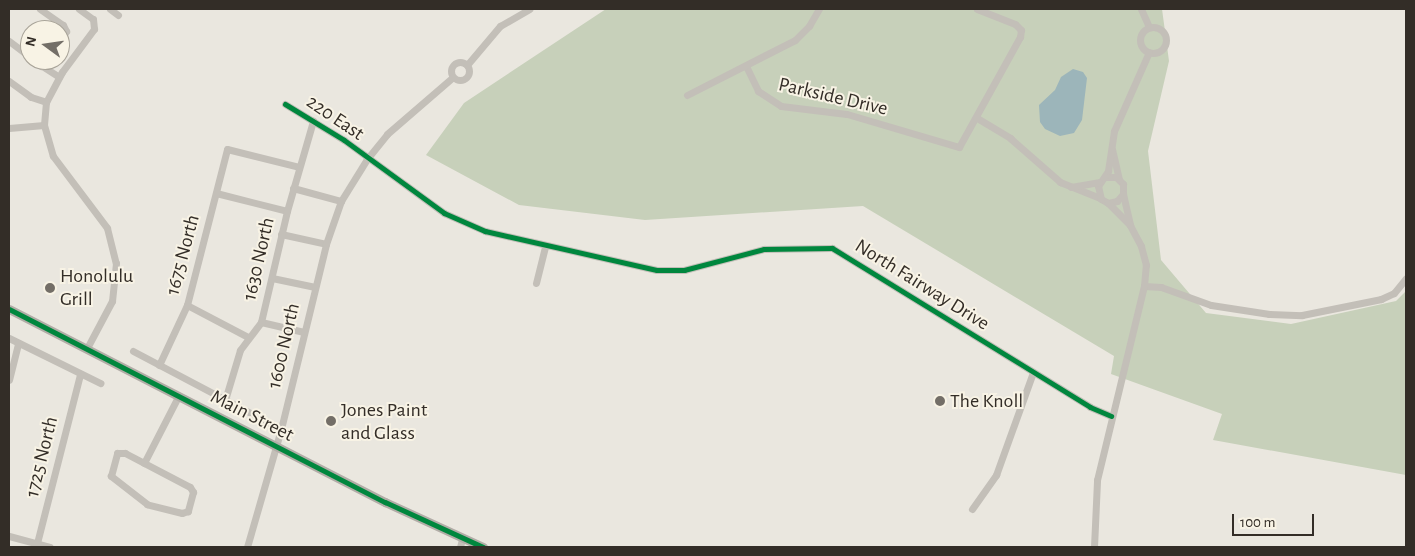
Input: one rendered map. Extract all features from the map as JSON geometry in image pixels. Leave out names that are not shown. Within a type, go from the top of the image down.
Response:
[{"type":"main road","name":"Main Street","points":[[9,309],[179,395],[461,543],[483,547]]},
{"type":"street","points":[[40,9],[56,20]]},
{"type":"street","points":[[110,9],[118,15]]},
{"type":"street","points":[[467,65],[500,26],[529,9]]},
{"type":"street","points":[[687,95],[795,40],[808,26],[819,9]]},
{"type":"street","points":[[977,9],[1015,24],[1021,30],[977,118],[1010,138],[1060,182],[1108,202],[1130,224]]},
{"type":"street","points":[[1141,9],[1149,27]]},
{"type":"street","points":[[84,10],[96,23],[59,77],[46,102],[44,125],[53,156],[107,228],[116,263],[112,301],[88,348]]},
{"type":"street","points":[[1149,27],[1140,40],[1149,52]]},
{"type":"street","points":[[1149,27],[1162,30],[1166,39],[1159,52],[1149,52]]},
{"type":"street","points":[[9,41],[20,49]]},
{"type":"street","points":[[1101,198],[1097,191],[1112,149],[1114,131],[1149,52]]},
{"type":"street","points":[[458,62],[467,65],[469,70],[466,78],[458,80],[453,77],[453,66],[458,62]]},
{"type":"street","name":"Parkside Drive","points":[[746,66],[758,91],[781,106],[847,114],[959,147],[977,118]]},
{"type":"street","points":[[52,70],[59,77]]},
{"type":"street","name":"1600 North","points":[[247,547],[281,429],[326,244],[341,201],[367,159],[388,134],[453,77]]},
{"type":"street","points":[[9,81],[31,97],[46,102]]},
{"type":"street","name":"220 East","points":[[285,104],[344,140],[367,159]]},
{"type":"street","name":"1630 North","points":[[226,400],[240,350],[261,322],[281,234],[313,122]]},
{"type":"street","points":[[9,128],[44,125]]},
{"type":"street","name":"1675 North","points":[[159,365],[187,305],[227,149],[299,167]]},
{"type":"street","points":[[1094,547],[1097,480],[1144,286],[1146,264],[1141,246],[1130,224],[1112,149]]},
{"type":"street","name":"North Fairway Drive","points":[[367,159],[463,224],[545,246],[657,270],[684,270],[764,249],[832,248],[1033,372],[1111,416]]},
{"type":"street","points":[[1072,187],[1102,180],[1119,179]]},
{"type":"street","points":[[293,188],[341,201]]},
{"type":"street","points":[[216,193],[287,211]]},
{"type":"street","points":[[1108,202],[1117,201],[1123,194]]},
{"type":"street","points":[[281,234],[326,244]]},
{"type":"street","points":[[536,283],[545,246]]},
{"type":"street","points":[[272,278],[315,287]]},
{"type":"street","points":[[1144,286],[1162,287],[1211,305],[1269,314],[1302,315],[1381,299],[1394,293],[1406,278]]},
{"type":"street","points":[[187,305],[248,337]]},
{"type":"street","points":[[261,322],[304,332]]},
{"type":"street","points":[[9,338],[100,383]]},
{"type":"street","points":[[9,380],[18,343]]},
{"type":"street","points":[[133,351],[281,429]]},
{"type":"street","points":[[972,509],[996,475],[1033,372]]},
{"type":"street","name":"1725 North","points":[[36,546],[80,374]]},
{"type":"street","points":[[144,463],[179,395]]},
{"type":"street","points":[[125,453],[144,463],[190,487],[193,492],[188,510],[182,513],[147,504],[112,476],[118,454],[125,453]]},
{"type":"street","points":[[9,536],[36,546],[50,547]]},
{"type":"green space","points":[[606,9],[1162,9],[1169,61],[1148,151],[1161,260],[1206,313],[1291,324],[1396,301],[1406,291],[1406,475],[1213,440],[1222,414],[1111,374],[1114,356],[863,206],[645,220],[519,205],[426,155],[464,103]]},
{"type":"water","points":[[1073,69],[1083,72],[1087,78],[1082,120],[1074,133],[1060,136],[1045,129],[1040,122],[1039,105],[1055,90],[1061,77]]},
{"type":"cycle path","points":[[285,104],[344,140],[444,213],[485,231],[657,270],[684,270],[764,249],[832,248],[1090,407],[1111,416]]},
{"type":"cycle path","points":[[9,309],[385,502],[483,547]]},
{"type":"place","name":"Honolulu Grill","points":[[50,288]]},
{"type":"place","name":"The Knoll","points":[[940,401]]},
{"type":"place","name":"Jones Paint and Glass","points":[[331,421]]}]
